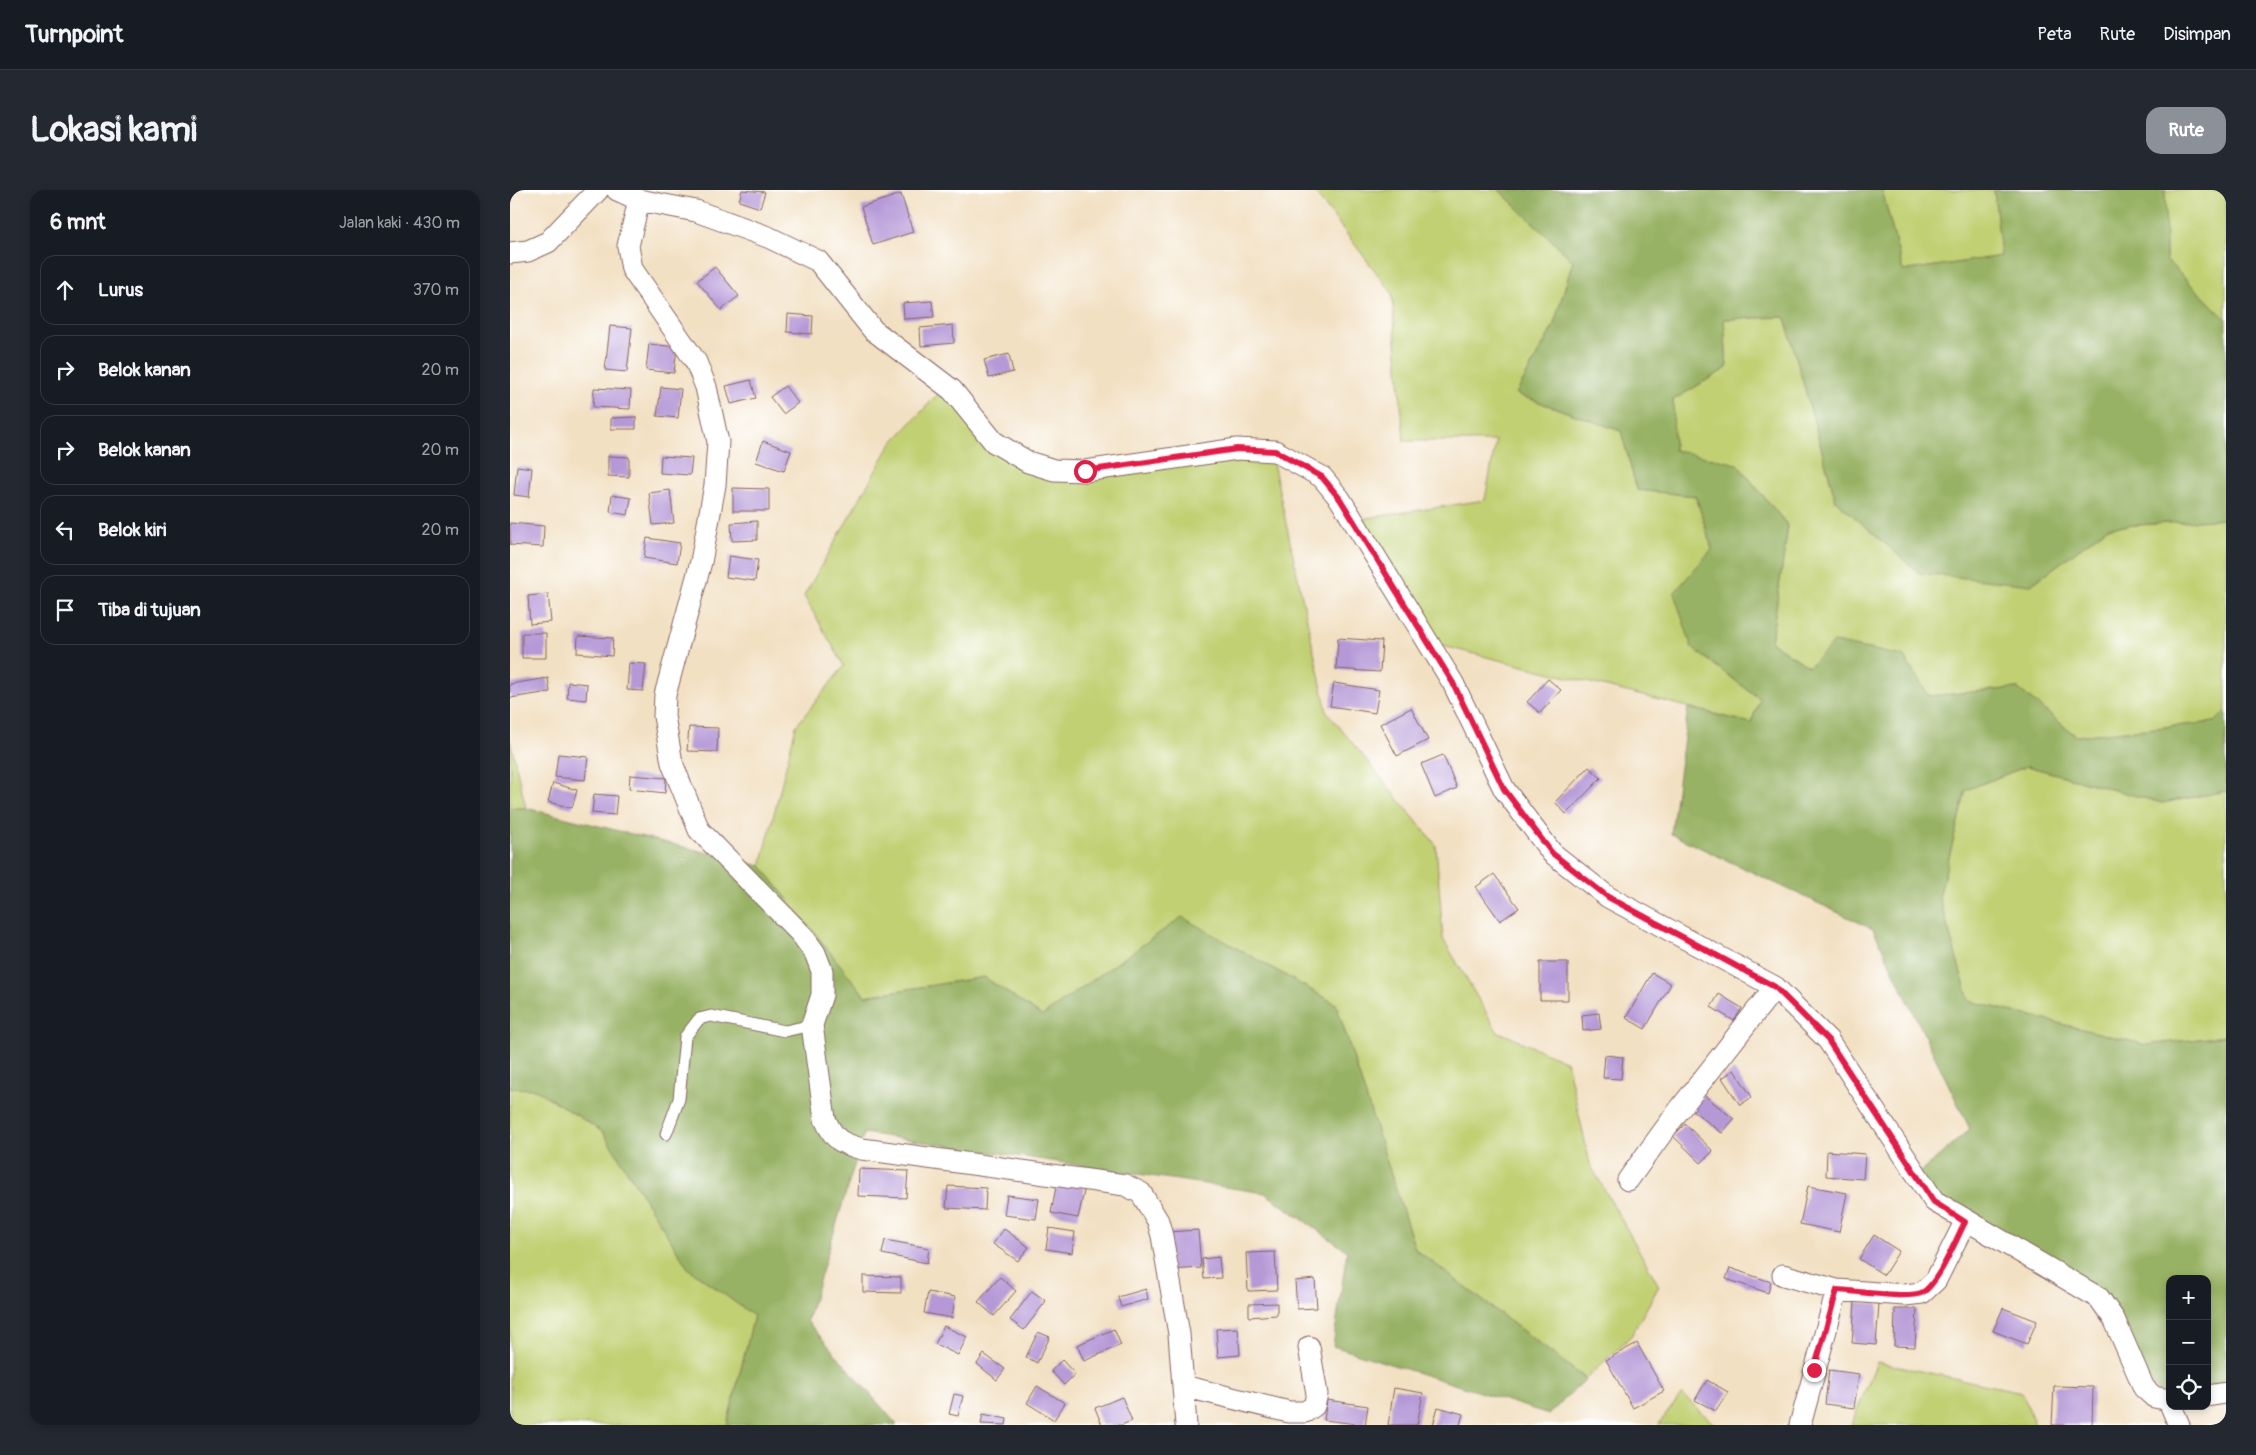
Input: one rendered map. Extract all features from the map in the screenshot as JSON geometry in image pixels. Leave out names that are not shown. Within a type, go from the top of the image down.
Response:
[{"type":"street","points":[[510,253],[528,251],[548,242],[598,190]]},
{"type":"street","points":[[617,190],[639,200],[696,211],[768,237],[818,261],[873,330],[952,390],[994,442],[1028,462],[1054,470],[1085,471],[1237,449],[1258,448],[1275,451],[1322,477],[1340,499],[1453,683],[1504,789],[1552,853],[1608,897],[1775,987],[1828,1040],[1934,1202],[1965,1222],[2099,1298],[2114,1319],[2144,1388],[2154,1397],[2166,1401]]},
{"type":"street","points":[[639,200],[628,246],[632,270],[696,362],[706,388],[718,442],[715,485],[701,562],[665,695],[664,716],[672,763],[699,830],[802,934],[815,953],[822,971],[822,995],[812,1025],[824,1119],[830,1133],[842,1143],[862,1149],[1125,1185],[1141,1193],[1158,1221],[1162,1236],[1179,1334],[1186,1425]]},
{"type":"street","points":[[1628,1180],[1676,1114],[1775,987]]},
{"type":"street","points":[[1783,1275],[1837,1290],[1905,1295],[1922,1293],[1936,1280],[1965,1222]]},
{"type":"street","points":[[1800,1425],[1837,1290]]},
{"type":"street","points":[[1183,1386],[1289,1412],[1305,1412],[1314,1406],[1317,1394],[1309,1347]]},
{"type":"street","points":[[2211,1396],[2226,1394]]},
{"type":"street","points":[[2173,1410],[2179,1425]]},
{"type":"lane","points":[[666,1134],[679,1099],[685,1037],[699,1019],[711,1016],[786,1031],[812,1025]]},
{"type":"green space","points":[[1313,190],[1499,190],[1573,261],[1553,327],[1516,394],[1621,431],[1637,490],[1696,496],[1712,549],[1693,648],[1760,699],[1751,723],[1439,645],[1361,519],[1485,500],[1496,441],[1404,441],[1392,293]]},
{"type":"green space","points":[[1499,190],[1882,190],[1903,271],[2001,256],[1994,190],[2165,190],[2166,260],[2226,319],[2226,519],[2108,527],[2031,585],[1919,573],[1836,501],[1785,317],[1724,319],[1727,368],[1673,400],[1674,450],[1737,464],[1788,526],[1771,642],[1809,667],[1834,642],[1903,656],[1929,696],[2017,688],[2076,736],[2215,722],[2226,711],[2226,791],[2162,803],[2027,766],[1966,790],[1939,897],[1969,1001],[2146,1045],[2226,1036],[2226,1401],[2211,1403],[2211,1275],[2166,1275],[2166,1394],[2157,1391],[2079,1281],[1957,1228],[1916,1176],[1970,1129],[1873,929],[1671,834],[1688,708],[1751,723],[1760,699],[1692,648],[1674,593],[1712,549],[1696,496],[1637,490],[1621,431],[1516,394],[1553,327],[1573,261]]},
{"type":"green space","points":[[1882,190],[1994,190],[2002,256],[1903,271]]},
{"type":"green space","points":[[2165,190],[2226,190],[2226,319],[2166,260]]},
{"type":"green space","points":[[1785,317],[1836,501],[2031,585],[2108,527],[2226,519],[2226,711],[2215,722],[2076,736],[2017,688],[1929,696],[1903,656],[1809,667],[1771,642],[1788,526],[1737,464],[1674,451],[1673,400],[1727,368],[1724,319]]},
{"type":"green space","points":[[939,393],[1024,454],[1094,472],[1270,449],[1327,712],[1436,845],[1443,939],[1497,1031],[1567,1062],[1590,1164],[1659,1286],[1631,1336],[1586,1379],[1415,1249],[1336,1004],[1182,918],[1042,1016],[984,977],[865,996],[761,866],[796,726],[844,666],[804,596],[891,444]]},
{"type":"green space","points":[[510,740],[526,808],[510,808]]},
{"type":"green space","points":[[2027,766],[2162,803],[2226,791],[2226,1036],[2146,1045],[1969,1001],[1939,897],[1966,790]]},
{"type":"green space","points":[[510,808],[526,808],[761,866],[865,996],[984,977],[1042,1016],[1182,917],[1336,1004],[1415,1249],[1586,1379],[1549,1414],[1333,1346],[1347,1251],[1265,1193],[864,1133],[807,1321],[897,1425],[727,1425],[754,1316],[688,1268],[603,1132],[535,1089],[510,1088]]},
{"type":"green space","points":[[510,1088],[535,1089],[603,1132],[688,1268],[754,1316],[727,1425],[510,1425]]},
{"type":"green space","points":[[1877,1362],[2022,1392],[2035,1425],[1851,1425]]},
{"type":"green space","points":[[1682,1394],[1715,1425],[1658,1425]]},
{"type":"building","points":[[742,190],[765,192],[760,208],[739,201]]},
{"type":"building","points":[[901,194],[913,232],[873,245],[861,207]]},
{"type":"building","points":[[715,267],[739,296],[721,310],[697,281]]},
{"type":"building","points":[[932,301],[934,317],[904,319],[903,303]]},
{"type":"building","points":[[788,314],[813,316],[812,334],[787,332]]},
{"type":"building","points":[[953,325],[954,343],[921,346],[920,328]]},
{"type":"building","points":[[610,326],[632,328],[627,372],[605,370]]},
{"type":"building","points":[[649,344],[677,347],[674,373],[646,370]]},
{"type":"building","points":[[1009,354],[1013,372],[989,378],[984,360]]},
{"type":"building","points":[[751,380],[756,398],[731,404],[726,386]]},
{"type":"building","points":[[785,386],[798,403],[783,414],[770,397]]},
{"type":"building","points":[[661,387],[681,389],[678,418],[657,416]]},
{"type":"building","points":[[594,388],[631,390],[630,409],[593,407]]},
{"type":"building","points":[[636,417],[636,429],[611,429],[611,418]]},
{"type":"building","points":[[763,441],[791,451],[784,471],[756,462]]},
{"type":"building","points":[[608,456],[629,457],[629,477],[608,476]]},
{"type":"building","points":[[661,456],[692,458],[690,475],[660,473]]},
{"type":"building","points":[[517,466],[532,468],[529,497],[514,495]]},
{"type":"building","points":[[733,488],[769,489],[769,511],[733,511]]},
{"type":"building","points":[[670,490],[674,523],[653,525],[649,493]]},
{"type":"building","points":[[612,495],[631,498],[628,515],[610,512]]},
{"type":"building","points":[[757,521],[757,540],[732,541],[731,523]]},
{"type":"building","points":[[510,523],[544,526],[543,547],[510,545]]},
{"type":"building","points":[[647,538],[680,543],[677,563],[644,558]]},
{"type":"building","points":[[729,556],[758,560],[755,581],[726,577]]},
{"type":"building","points":[[548,594],[551,622],[530,624],[528,596]]},
{"type":"building","points":[[522,633],[546,633],[546,658],[522,658]]},
{"type":"building","points":[[578,636],[613,638],[612,656],[577,653]]},
{"type":"building","points":[[1338,638],[1382,641],[1380,672],[1336,669]]},
{"type":"building","points":[[629,663],[646,664],[643,691],[627,690]]},
{"type":"building","points":[[548,678],[550,692],[510,698],[510,684]]},
{"type":"building","points":[[1548,679],[1561,690],[1540,713],[1527,702]]},
{"type":"building","points":[[568,682],[587,684],[586,700],[567,698]]},
{"type":"building","points":[[1334,683],[1379,690],[1375,713],[1330,706]]},
{"type":"building","points":[[1411,708],[1428,740],[1397,756],[1380,724]]},
{"type":"building","points":[[689,727],[718,728],[717,752],[687,751]]},
{"type":"building","points":[[558,754],[588,757],[585,780],[555,777]]},
{"type":"building","points":[[1443,755],[1457,788],[1435,798],[1421,764]]},
{"type":"building","points":[[1589,767],[1601,778],[1566,814],[1555,802]]},
{"type":"building","points":[[630,775],[666,778],[665,793],[629,789]]},
{"type":"building","points":[[553,783],[577,790],[572,808],[548,802]]},
{"type":"building","points":[[594,794],[617,796],[615,815],[592,813]]},
{"type":"building","points":[[1494,874],[1519,908],[1500,921],[1476,887]]},
{"type":"building","points":[[1540,962],[1568,962],[1568,1000],[1540,1000]]},
{"type":"building","points":[[1652,973],[1671,984],[1645,1029],[1626,1018]]},
{"type":"building","points":[[1719,994],[1742,1008],[1734,1021],[1711,1007]]},
{"type":"building","points":[[1599,1013],[1601,1029],[1583,1031],[1582,1015]]},
{"type":"building","points":[[1605,1055],[1623,1057],[1621,1079],[1603,1078]]},
{"type":"building","points":[[1734,1070],[1752,1097],[1740,1105],[1722,1078]]},
{"type":"building","points":[[1704,1095],[1734,1119],[1722,1133],[1692,1110]]},
{"type":"building","points":[[1685,1124],[1713,1151],[1701,1163],[1673,1136]]},
{"type":"building","points":[[1827,1151],[1865,1154],[1863,1179],[1826,1176]]},
{"type":"building","points":[[859,1169],[908,1171],[906,1198],[858,1196]]},
{"type":"building","points":[[1057,1182],[1085,1187],[1078,1218],[1051,1213]]},
{"type":"building","points":[[948,1186],[986,1188],[985,1210],[946,1208]]},
{"type":"building","points":[[1808,1186],[1847,1193],[1839,1232],[1800,1224]]},
{"type":"building","points":[[1007,1195],[1039,1199],[1036,1219],[1004,1215]]},
{"type":"building","points":[[1049,1228],[1075,1232],[1072,1253],[1046,1249]]},
{"type":"building","points":[[1004,1229],[1029,1247],[1018,1261],[993,1244]]},
{"type":"building","points":[[1198,1230],[1201,1268],[1171,1270],[1168,1232]]},
{"type":"building","points":[[1874,1235],[1899,1251],[1884,1275],[1859,1259]]},
{"type":"building","points":[[885,1240],[929,1248],[927,1263],[882,1254]]},
{"type":"building","points":[[1275,1252],[1277,1290],[1248,1291],[1246,1253]]},
{"type":"building","points":[[1219,1257],[1221,1278],[1204,1279],[1202,1259]]},
{"type":"building","points":[[1730,1268],[1771,1282],[1768,1293],[1726,1279]]},
{"type":"building","points":[[863,1276],[901,1277],[901,1293],[863,1292]]},
{"type":"building","points":[[1000,1277],[1016,1291],[994,1316],[978,1302]]},
{"type":"building","points":[[1315,1279],[1317,1308],[1297,1309],[1295,1281]]},
{"type":"building","points":[[1146,1289],[1148,1299],[1121,1307],[1118,1297]]},
{"type":"building","points":[[1032,1291],[1046,1301],[1024,1330],[1010,1320]]},
{"type":"building","points":[[928,1292],[955,1297],[952,1318],[924,1313]]},
{"type":"building","points":[[1855,1302],[1879,1304],[1876,1345],[1852,1343]]},
{"type":"building","points":[[1277,1303],[1277,1315],[1249,1317],[1249,1304]]},
{"type":"building","points":[[2003,1308],[2037,1321],[2027,1344],[1993,1331]]},
{"type":"building","points":[[1895,1309],[1917,1309],[1915,1347],[1894,1346]]},
{"type":"building","points":[[944,1326],[967,1337],[958,1355],[935,1344]]},
{"type":"building","points":[[1238,1328],[1240,1355],[1218,1357],[1216,1329]]},
{"type":"building","points":[[1114,1329],[1121,1345],[1084,1361],[1077,1345]]},
{"type":"building","points":[[1038,1332],[1050,1337],[1037,1363],[1026,1357]]},
{"type":"building","points":[[1637,1343],[1664,1391],[1633,1408],[1606,1360]]},
{"type":"building","points":[[984,1354],[1005,1369],[997,1380],[977,1364]]},
{"type":"building","points":[[1062,1360],[1075,1374],[1064,1385],[1051,1371]]},
{"type":"building","points":[[1829,1370],[1859,1374],[1854,1408],[1825,1404]]},
{"type":"building","points":[[1707,1380],[1728,1392],[1716,1411],[1695,1400]]},
{"type":"building","points":[[1037,1386],[1065,1403],[1054,1420],[1027,1403]]},
{"type":"building","points":[[2054,1386],[2093,1387],[2092,1425],[2052,1425]]},
{"type":"building","points":[[1394,1388],[1423,1393],[1417,1425],[1388,1425]]},
{"type":"building","points":[[954,1394],[963,1396],[958,1416],[949,1414]]},
{"type":"building","points":[[1122,1397],[1132,1421],[1121,1425],[1102,1425],[1095,1408]]},
{"type":"building","points":[[1327,1400],[1368,1406],[1365,1425],[1324,1420]]},
{"type":"building","points":[[1438,1407],[1463,1414],[1460,1425],[1433,1425]]},
{"type":"building","points":[[983,1414],[1007,1419],[1006,1425],[981,1424]]},
{"type":"route","points":[[1085,471],[1237,449],[1258,448],[1275,451],[1322,477],[1340,499],[1453,683],[1504,789],[1552,853],[1608,897],[1775,987],[1828,1040],[1934,1202],[1965,1222],[1936,1280],[1922,1293],[1905,1295],[1837,1290],[1814,1370]]}]
